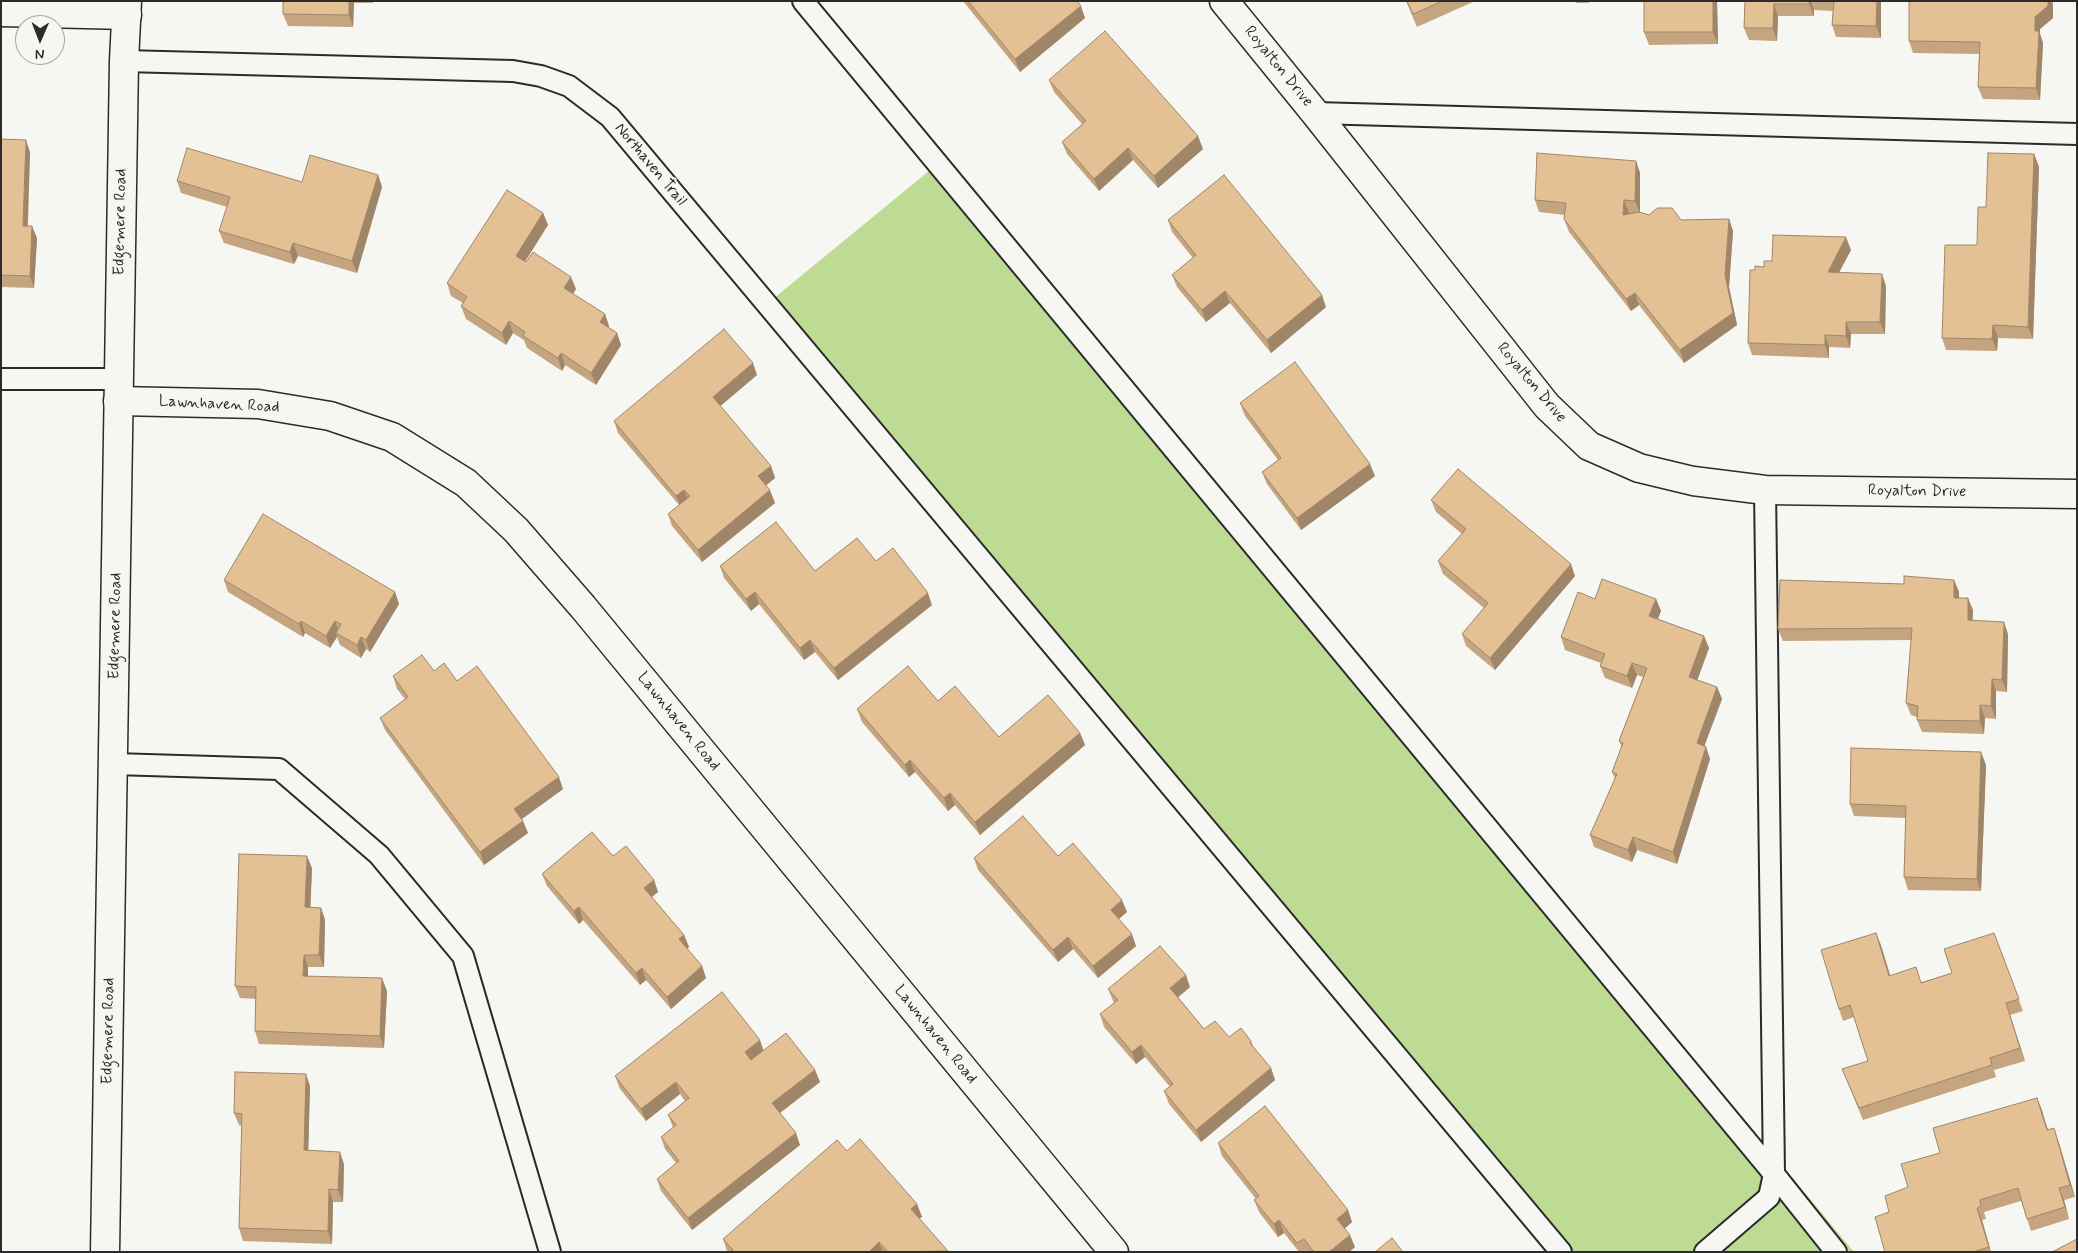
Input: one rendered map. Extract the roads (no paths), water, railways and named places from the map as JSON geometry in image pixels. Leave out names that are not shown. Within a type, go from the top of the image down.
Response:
[{"type":"street","name":"Royalton Drive","points":[[1224,1],[1315,112],[1546,406],[1589,446],[1639,468],[1674,477],[1764,490],[2077,494]]},
{"type":"street","points":[[1,12],[127,8]]},
{"type":"street","name":"Edgemere Road","points":[[105,1252],[114,764],[118,390],[124,61],[127,8]]},
{"type":"street","name":"Lawnhaven Road","points":[[118,390],[258,404],[330,416],[392,437],[466,483],[516,530],[583,607],[1114,1252]]},
{"type":"lane","points":[[803,1],[1774,1174],[1836,1252]]},
{"type":"lane","name":"Northaven Trail","points":[[124,61],[513,71],[541,76],[569,86],[610,118],[1561,1252]]},
{"type":"lane","points":[[1315,112],[2077,134]]},
{"type":"lane","points":[[1,379],[118,390]]},
{"type":"lane","points":[[1705,1252],[1768,1197],[1774,1174],[1764,490]]},
{"type":"lane","points":[[114,764],[279,769],[378,854],[463,956],[550,1252]]}]
